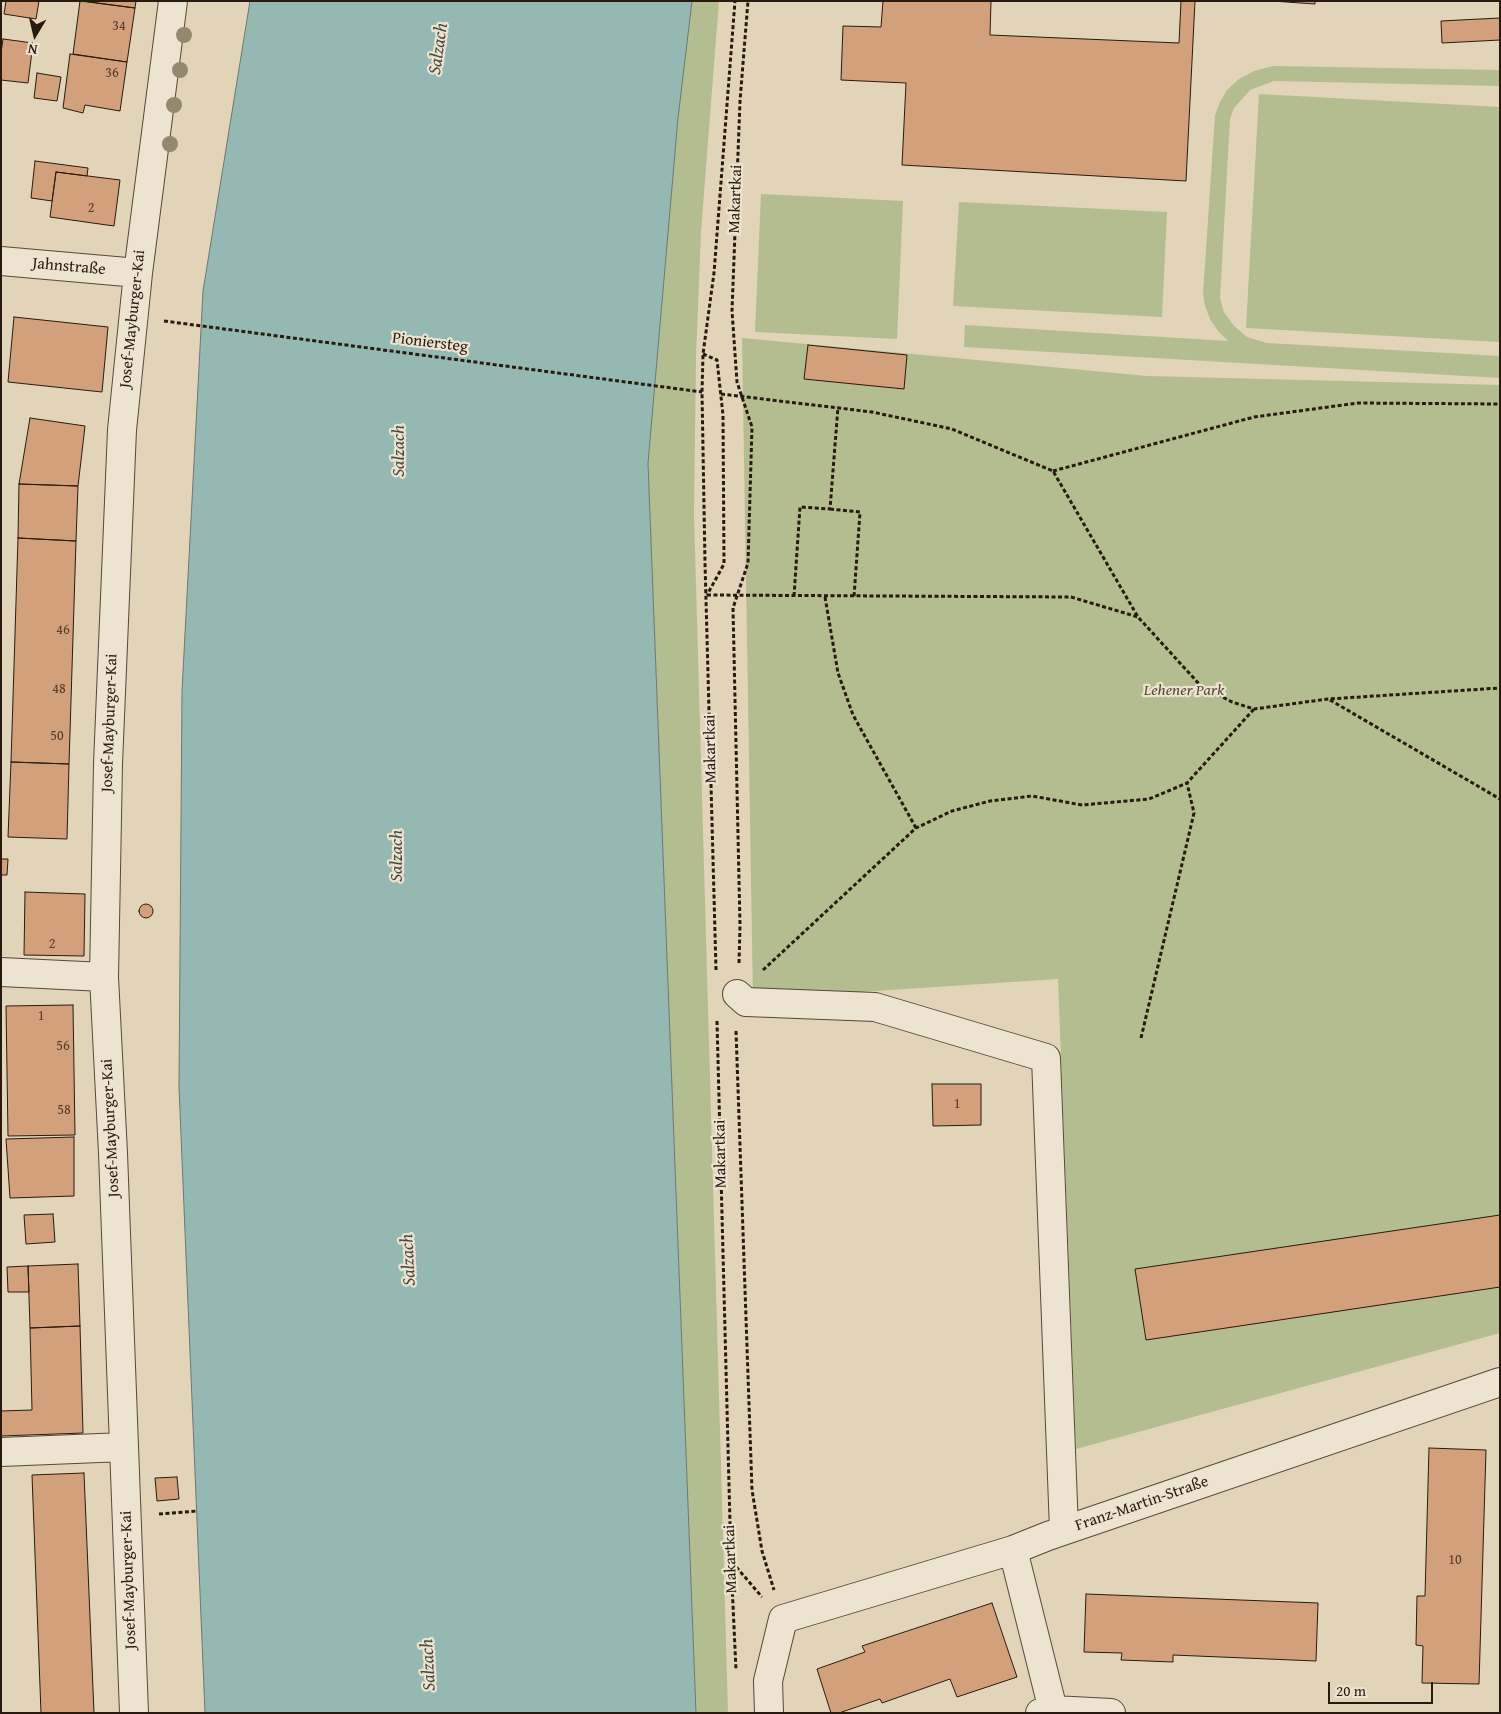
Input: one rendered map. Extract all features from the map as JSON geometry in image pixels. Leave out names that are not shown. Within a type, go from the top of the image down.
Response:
[{"type":"street","name":"Josef-Mayburger-Kai","points":[[134,1713],[113,1153],[104,977],[108,764],[122,430],[138,273],[173,1]]},
{"type":"street","name":"Jahnstraße","points":[[1,262],[138,273]]},
{"type":"street","points":[[1,972],[104,977]]},
{"type":"street","points":[[727,994],[746,1002],[875,1008],[1046,1058],[1064,1530]]},
{"type":"street","name":"Franz-Martin-Straße","points":[[774,1609],[1012,1550],[1064,1530],[1500,1382]]},
{"type":"street","points":[[1,1452],[124,1447]]},
{"type":"street","points":[[1012,1550],[1047,1711],[1111,1713]]},
{"type":"street","points":[[769,1713],[768,1681],[774,1609]]},
{"type":"path","name":"Makartkai","points":[[735,1],[714,273],[703,354],[702,392],[704,563],[727,994],[731,1562],[736,1675]]},
{"type":"path","name":"Makartkai","points":[[742,396],[737,382],[732,311],[740,100],[748,1]]},
{"type":"path","name":"Pioniersteg","points":[[159,320],[702,392]]},
{"type":"path","points":[[703,354],[718,360],[723,415],[724,564],[707,595],[1071,597],[1138,617]]},
{"type":"path","points":[[721,394],[872,412],[952,429],[1054,471],[1254,417],[1358,403],[1500,404]]},
{"type":"path","points":[[830,509],[838,407]]},
{"type":"path","points":[[1054,471],[1138,617],[1200,685],[1232,702],[1254,709],[1328,699],[1500,688]]},
{"type":"path","points":[[794,596],[800,507],[860,512],[854,597]]},
{"type":"path","points":[[825,597],[838,673],[853,715],[916,828]]},
{"type":"path","points":[[1328,699],[1500,799]]},
{"type":"path","points":[[727,994],[916,828],[952,811],[990,801],[1032,796],[1082,805],[1149,799],[1188,783],[1254,709]]},
{"type":"path","points":[[1141,1038],[1194,813],[1188,783]]},
{"type":"path","points":[[156,1514],[197,1510]]},
{"type":"path","points":[[731,1562],[774,1609]]},
{"type":"green space","points":[[692,1],[719,1],[701,231],[696,356],[694,514],[728,1713],[696,1713],[648,463],[678,118]]},
{"type":"green space","points":[[1273,66],[1500,70],[1500,86],[1274,81],[1250,90],[1234,108],[1230,119],[1220,299],[1224,312],[1234,326],[1247,337],[1267,343],[1500,356],[1500,378],[964,347],[965,325],[1228,341],[1210,319],[1203,294],[1215,115],[1227,90],[1239,79],[1254,71]]},
{"type":"green space","points":[[1259,94],[1500,107],[1500,342],[1246,328]]},
{"type":"green space","points":[[761,194],[903,201],[897,339],[755,332]]},
{"type":"green space","points":[[959,202],[1167,212],[1162,317],[953,306]]},
{"type":"green space","name":"Lehener Park","points":[[742,338],[1147,376],[1500,385],[1500,1333],[1076,1449],[1058,979],[753,999]]},
{"type":"water","name":"Salzach","points":[[250,1],[692,1],[678,118],[648,463],[696,1713],[205,1713],[179,1087],[182,691],[203,291]]},
{"type":"building","points":[[6,1],[39,1],[36,19],[4,14]]},
{"type":"building","points":[[80,1],[135,8],[127,62],[73,54]]},
{"type":"building","points":[[83,1],[136,1],[135,8]]},
{"type":"building","points":[[883,1],[991,1],[990,35],[1179,43],[1181,1],[1195,1],[1186,181],[902,165],[906,83],[841,80],[843,26],[881,27]]},
{"type":"building","points":[[1272,1],[1315,1],[1315,4]]},
{"type":"building","points":[[1500,18],[1500,40],[1442,43],[1441,21]]},
{"type":"building","points":[[3,39],[33,43],[28,83],[1,80]]},
{"type":"building","points":[[70,54],[127,62],[120,111],[85,105],[83,113],[63,108]]},
{"type":"building","points":[[37,73],[61,77],[57,101],[34,98]]},
{"type":"building","points":[[35,161],[88,168],[87,176],[56,172],[52,201],[31,198]]},
{"type":"building","points":[[56,172],[120,180],[114,226],[50,217]]},
{"type":"building","points":[[14,317],[108,327],[102,392],[8,382]]},
{"type":"building","points":[[808,345],[907,355],[904,389],[804,379]]},
{"type":"building","points":[[30,418],[85,426],[78,486],[19,484]]},
{"type":"building","points":[[19,484],[78,486],[76,541],[18,538]]},
{"type":"building","points":[[18,538],[76,541],[69,764],[11,762]]},
{"type":"building","points":[[11,762],[69,764],[67,839],[8,837]]},
{"type":"building","points":[[1,859],[8,859],[7,875],[1,875]]},
{"type":"building","points":[[25,892],[85,894],[84,956],[24,955]]},
{"type":"building","points":[[143,904],[149,904],[153,911],[149,918],[143,918],[139,914],[139,908]]},
{"type":"building","points":[[73,1005],[75,1135],[8,1136],[6,1006]]},
{"type":"building","points":[[932,1084],[981,1084],[981,1125],[933,1126]]},
{"type":"building","points":[[74,1137],[74,1196],[10,1198],[6,1139]]},
{"type":"building","points":[[53,1214],[55,1242],[26,1244],[24,1215]]},
{"type":"building","points":[[1500,1215],[1500,1287],[1146,1340],[1135,1269]]},
{"type":"building","points":[[78,1264],[80,1326],[30,1328],[28,1266]]},
{"type":"building","points":[[28,1266],[29,1292],[8,1292],[7,1267]]},
{"type":"building","points":[[80,1326],[83,1433],[1,1436],[1,1411],[32,1410],[30,1328]]},
{"type":"building","points":[[1429,1448],[1486,1450],[1479,1684],[1422,1683],[1423,1646],[1416,1645],[1417,1596],[1425,1596]]},
{"type":"building","points":[[84,1473],[94,1713],[41,1713],[32,1475]]},
{"type":"building","points":[[177,1477],[179,1499],[157,1501],[155,1478]]},
{"type":"building","points":[[1086,1594],[1318,1603],[1316,1661],[1173,1655],[1173,1662],[1121,1660],[1122,1653],[1084,1652]]},
{"type":"building","points":[[992,1603],[1017,1677],[957,1697],[950,1679],[882,1703],[880,1699],[839,1713],[831,1713],[817,1669],[865,1652],[862,1646]]}]
